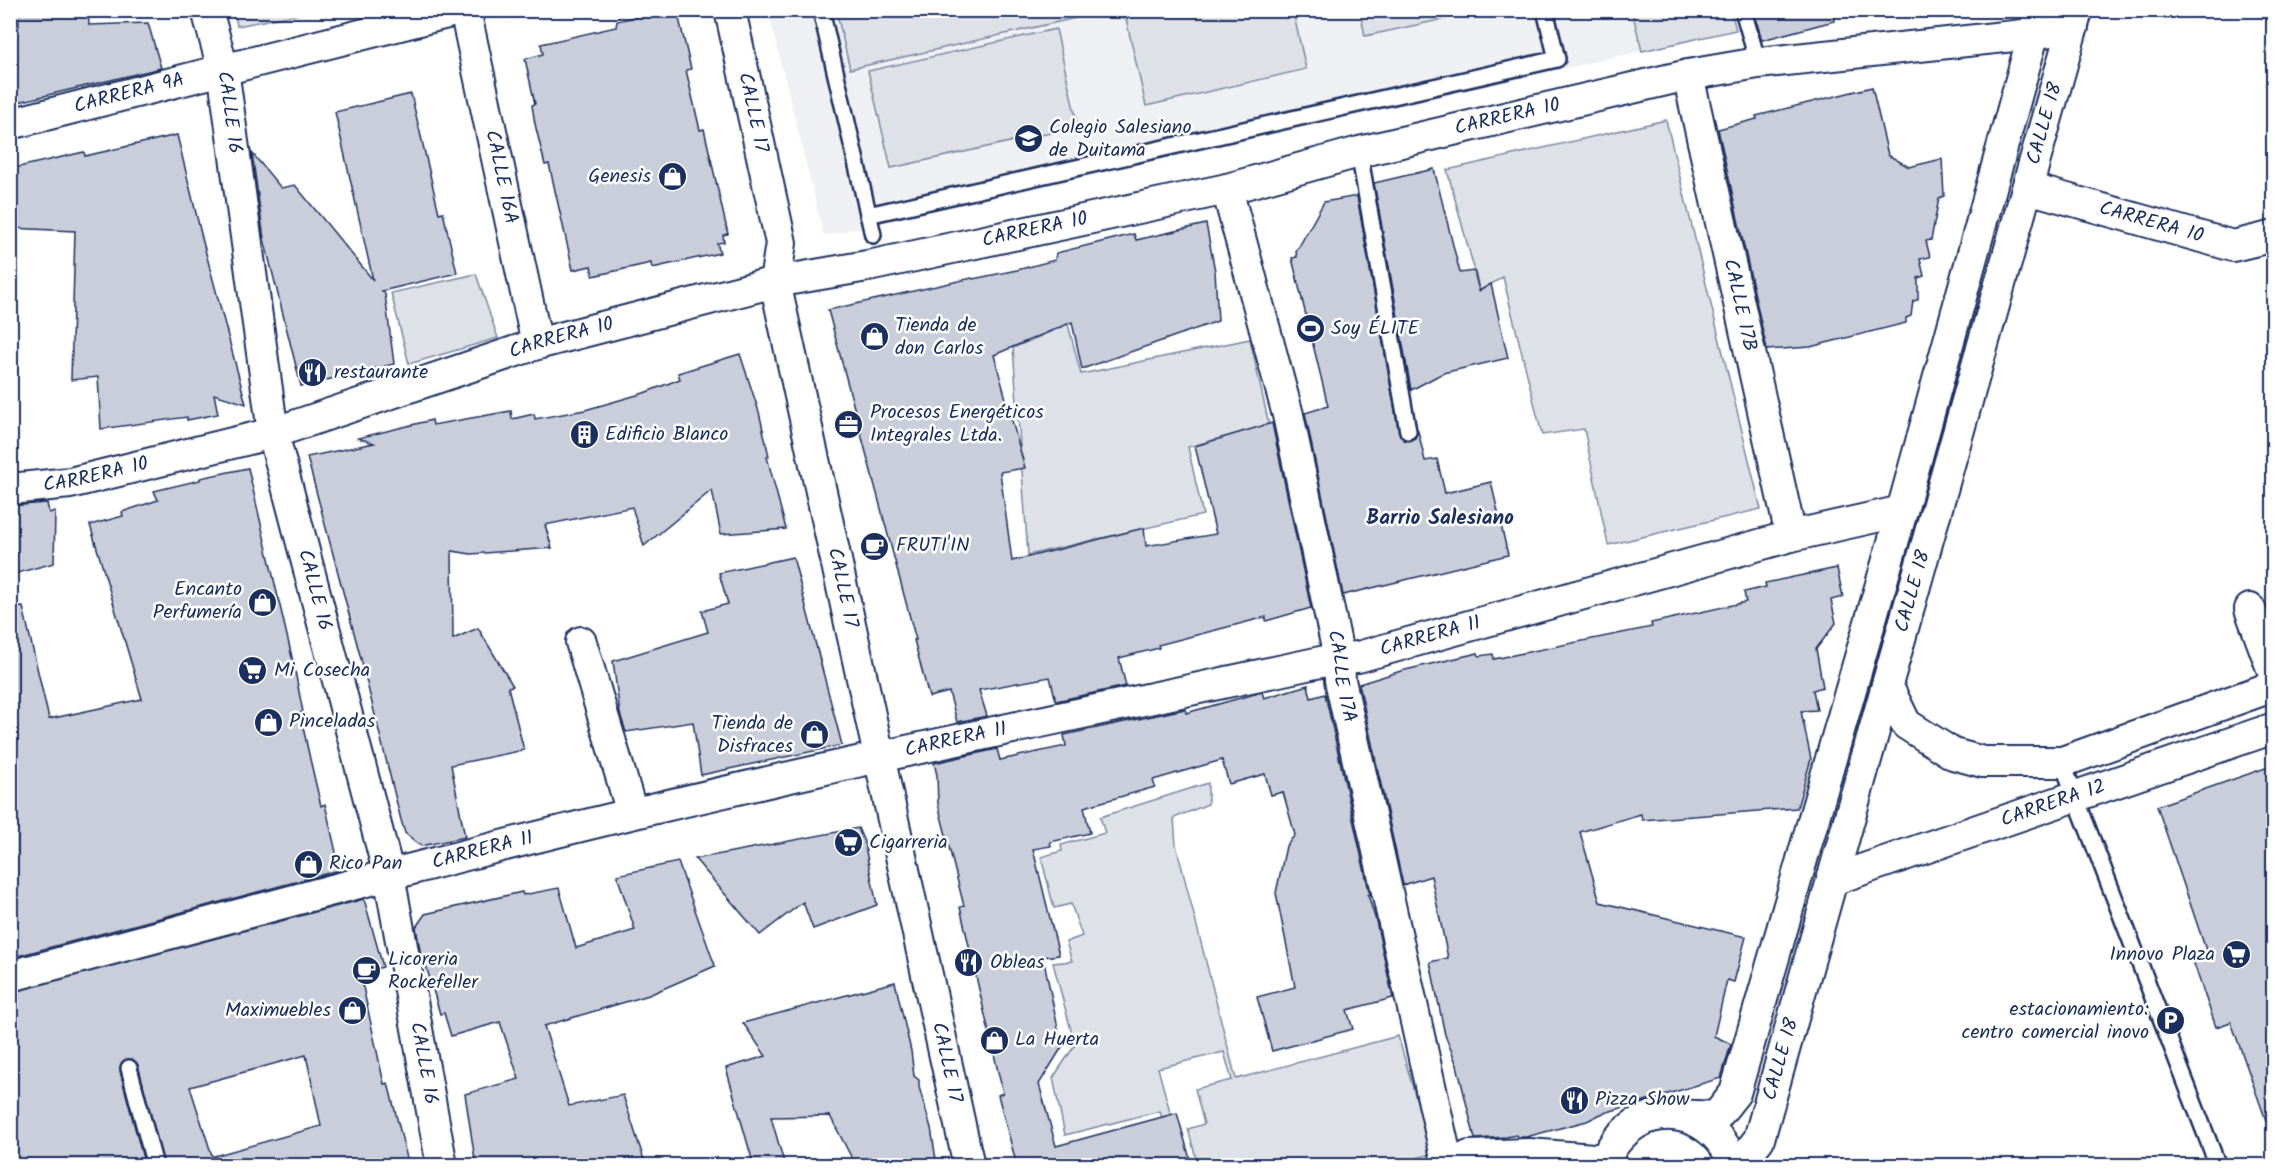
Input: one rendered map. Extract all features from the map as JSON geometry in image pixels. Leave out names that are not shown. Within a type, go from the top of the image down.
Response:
[{"type":"street","name":"CALLE 16","points":[[207,10],[223,69],[273,433],[389,875],[442,1166]]},
{"type":"street","name":"CARRERA 9A","points":[[10,124],[459,10]]},
{"type":"street","name":"CALLE 16A","points":[[465,10],[537,344]]},
{"type":"street","name":"CALLE 17","points":[[730,10],[781,243],[775,282],[969,1166]]},
{"type":"street","name":"CARRERA 10","points":[[10,489],[70,483],[273,433],[537,344],[775,282],[873,265],[1227,189],[1359,152],[1688,75],[2037,22],[2075,19]]},
{"type":"street","name":"CALLE 18","points":[[1736,1166],[1759,1139],[2075,19]]},
{"type":"street","name":"CALLE 18","points":[[1676,1115],[1716,1117],[1735,1093],[1902,511],[2037,22]]},
{"type":"street","name":"CALLE 17B","points":[[1688,75],[1791,536]]},
{"type":"street","name":"CARRERA 10","points":[[2028,188],[2233,246],[2274,236]]},
{"type":"street","name":"CALLE 17A","points":[[1227,189],[1288,416],[1339,658],[1340,680],[1448,1166]]},
{"type":"street","name":"CARRERA 11","points":[[10,976],[632,813],[880,756],[1339,658],[1358,657],[1791,536],[1902,511]]},
{"type":"street","points":[[2250,609],[2274,674]]},
{"type":"street","points":[[581,642],[632,813]]},
{"type":"street","name":"CARRERA 12","points":[[1887,685],[1906,724],[1953,754],[1983,762],[2062,762],[2274,686]]},
{"type":"street","name":"CARRERA 12","points":[[1832,880],[2274,728]]},
{"type":"street","points":[[1529,1154],[1630,1126],[1652,1117],[1676,1115],[1693,1119],[1708,1127],[1725,1146],[1736,1166]]},
{"type":"street","points":[[1453,1166],[1469,1156],[1529,1154],[1606,1163],[1610,1149],[1630,1126]]},
{"type":"lane","points":[[821,10],[873,235]]},
{"type":"lane","points":[[868,215],[1557,59],[1545,10]]},
{"type":"lane","points":[[1743,10],[1758,63]]},
{"type":"lane","points":[[1359,152],[1408,430]]},
{"type":"lane","points":[[2062,762],[2218,1166]]},
{"type":"lane","points":[[129,1068],[155,1166]]},
{"type":"shaded area","points":[[234,10],[315,10],[315,11],[237,26]]},
{"type":"shaded area","points":[[836,10],[1107,10],[1107,11],[850,69]]},
{"type":"shaded area","points":[[1467,10],[1468,14],[1365,36],[1360,11]]},
{"type":"shaded area","name":"Colegio Salesiano de Duitama","points":[[1632,10],[1642,51],[824,236],[768,11]]},
{"type":"shaded area","points":[[1162,11],[1293,11],[1306,69],[1146,106],[1126,19]]},
{"type":"shaded area","points":[[1632,11],[1731,11],[1736,30],[1642,51]]},
{"type":"shaded area","points":[[1056,29],[1078,127],[891,168],[868,71]]},
{"type":"shaded area","points":[[1666,120],[1761,509],[1608,545],[1584,429],[1542,435],[1503,277],[1488,286],[1481,294],[1447,170]]},
{"type":"shaded area","points":[[476,274],[498,338],[409,364],[391,293]]},
{"type":"shaded area","points":[[1068,324],[1081,374],[1250,339],[1269,425],[1188,447],[1203,515],[1028,555],[1013,348]]},
{"type":"shaded area","points":[[1208,783],[1208,804],[1174,818],[1176,845],[1236,1079],[1398,1036],[1432,1154],[1385,1166],[1198,1165],[1188,1129],[1204,1124],[1195,1089],[1232,1080],[1224,1052],[1158,1068],[1173,1123],[1164,1125],[1160,1111],[1065,1135],[1053,1078],[1075,1045],[1053,963],[1072,961],[1066,942],[1082,936],[1071,904],[1054,908],[1041,857],[1062,851],[1061,845],[1105,833],[1100,817]]},
{"type":"building","points":[[18,10],[88,10],[89,25],[148,23],[161,68],[10,104],[10,26],[19,26]]},
{"type":"building","points":[[667,10],[677,10],[691,69],[686,70],[700,130],[704,129],[728,234],[723,235],[724,242],[717,243],[720,253],[652,268],[651,263],[593,276],[591,266],[573,270],[549,164],[545,165],[535,124],[532,105],[535,104],[525,59],[543,54],[541,44],[616,27],[617,21]]},
{"type":"building","points":[[1753,10],[1833,10],[1834,21],[1762,40]]},
{"type":"building","points":[[1872,87],[1888,155],[1909,167],[1942,159],[1944,196],[1939,198],[1931,240],[1926,241],[1930,257],[1920,259],[1924,276],[1918,278],[1918,300],[1913,301],[1911,316],[1906,318],[1906,323],[1810,347],[1767,350],[1718,129],[1757,119],[1756,116]]},
{"type":"building","points":[[411,94],[439,213],[443,212],[457,273],[382,291],[385,294],[394,364],[301,386],[264,239],[252,153],[281,188],[295,185],[373,280],[335,112]]},
{"type":"building","points":[[177,135],[246,404],[214,394],[218,414],[187,420],[187,417],[101,429],[98,377],[71,380],[75,231],[10,228],[10,169],[84,152],[85,156]]},
{"type":"building","points":[[1434,169],[1460,273],[1474,271],[1479,291],[1491,284],[1508,358],[1443,373],[1411,390],[1374,183]]},
{"type":"building","points":[[1357,196],[1399,433],[1404,440],[1409,441],[1415,438],[1418,431],[1425,461],[1437,459],[1445,493],[1491,482],[1508,555],[1343,595],[1305,413],[1328,406],[1292,258],[1297,257],[1296,252],[1324,202]]},
{"type":"building","points":[[1206,224],[1215,271],[1218,321],[1082,369],[1072,322],[994,355],[1025,468],[1000,472],[1012,561],[1144,528],[1146,546],[1216,534],[1195,446],[1272,423],[1311,608],[1266,621],[1266,617],[1158,645],[1159,648],[1119,658],[1126,686],[1056,701],[1050,677],[979,690],[987,716],[957,722],[949,692],[929,697],[914,640],[916,640],[828,310],[1017,270],[1055,260],[1056,253],[1134,234],[1136,240]]},
{"type":"building","points":[[740,354],[759,412],[769,456],[767,457],[786,529],[721,534],[712,490],[644,546],[632,507],[545,525],[552,548],[471,554],[452,551],[453,639],[478,628],[513,686],[508,687],[524,750],[451,765],[465,837],[421,846],[405,833],[401,820],[307,457],[374,443],[358,438],[432,420],[433,425],[511,411],[512,419],[534,414],[535,419],[585,410],[644,393],[680,379],[678,373]]},
{"type":"building","points":[[248,468],[294,666],[303,712],[300,713],[310,759],[321,806],[325,804],[340,870],[10,958],[10,608],[23,607],[49,719],[142,699],[90,525],[123,516],[122,512],[158,500],[154,491]]},
{"type":"building","points":[[47,503],[49,513],[55,511],[54,563],[10,575],[10,506]]},
{"type":"building","points":[[793,557],[842,745],[701,775],[693,722],[626,732],[620,714],[613,661],[708,632],[702,611],[728,604],[719,573]]},
{"type":"building","points":[[1837,568],[1843,597],[1831,600],[1836,623],[1816,649],[1823,687],[1813,690],[1817,710],[1801,711],[1811,759],[1797,808],[1642,820],[1641,814],[1580,832],[1600,902],[1746,937],[1734,982],[1727,980],[1714,1036],[1731,1044],[1721,1078],[1601,1114],[1587,1121],[1526,1137],[1516,1135],[1475,1139],[1457,1065],[1445,1035],[1430,962],[1448,958],[1431,876],[1403,885],[1359,684],[1401,671],[1478,653],[1479,656],[1493,654],[1494,659],[1652,627],[1651,623],[1746,602],[1744,592],[1766,587],[1765,583]]},
{"type":"building","points":[[1308,685],[1311,698],[1325,694],[1370,895],[1368,895],[1393,998],[1347,1010],[1353,1029],[1272,1051],[1257,997],[1295,987],[1276,893],[1286,846],[1295,835],[1283,792],[1271,795],[1265,774],[1229,784],[1222,760],[1153,780],[1155,787],[1084,807],[1090,833],[1050,842],[1051,846],[1033,849],[1059,955],[1043,957],[1062,1047],[1039,1084],[1056,1146],[1177,1113],[1192,1166],[1017,1166],[998,1095],[1003,1093],[960,907],[964,906],[938,804],[937,775],[934,763],[997,749],[1000,760],[1066,746],[1064,735],[1185,709],[1186,713],[1262,692],[1264,698]]},
{"type":"building","name":"Innovo Plaza","points":[[2274,765],[2274,1128],[2269,1129],[2231,1022],[2216,1027],[2204,993],[2192,958],[2207,953],[2157,806]]},
{"type":"building","points":[[858,828],[864,842],[877,905],[813,929],[803,902],[760,935],[695,859]]},
{"type":"building","points":[[678,862],[715,966],[649,995],[544,1026],[569,1106],[623,1095],[646,1166],[476,1166],[465,1094],[519,1079],[500,1022],[451,1036],[444,1013],[440,1014],[423,955],[421,956],[416,927],[425,914],[522,892],[523,895],[559,888],[576,948],[635,930],[617,875]]},
{"type":"building","points":[[364,899],[383,967],[360,973],[384,1084],[388,1083],[409,1166],[164,1166],[138,1065],[131,1059],[122,1062],[120,1071],[145,1166],[10,1166],[10,993]],"holes":[[[306,1055],[321,1126],[214,1156],[215,1165],[190,1087]]]},
{"type":"building","points":[[895,982],[911,1051],[914,1076],[919,1080],[931,1128],[937,1166],[856,1166],[830,1116],[771,1117],[785,1166],[754,1166],[726,1068],[766,1056],[743,1023]]},
{"type":"place","name":"Colegio Salesiano de Duitama","points":[[1028,139]]},
{"type":"place","name":"Genesis","points":[[672,177]]},
{"type":"place","name":"Soy ÉLITE","points":[[1310,329]]},
{"type":"place","name":"Tienda de don Carlos","points":[[874,337]]},
{"type":"place","name":"restaurante","points":[[313,373]]},
{"type":"place","name":"Procesos Energéticos Integrales Ltda.","points":[[849,425]]},
{"type":"place","name":"Edificio Blanco","points":[[584,435]]},
{"type":"place","name":"FRUTI'IN","points":[[875,546]]},
{"type":"place","name":"Encanto Perfumería","points":[[263,602]]},
{"type":"place","name":"Mi Cosecha","points":[[253,671]]},
{"type":"place","name":"Pinceladas","points":[[268,722]]},
{"type":"place","name":"Tienda de Disfraces","points":[[814,735]]},
{"type":"place","name":"Cigarreria","points":[[848,843]]},
{"type":"place","name":"Rico Pan","points":[[308,864]]},
{"type":"place","name":"Innovo Plaza","points":[[2236,955]]},
{"type":"place","name":"Obleas","points":[[969,963]]},
{"type":"place","name":"Licoreria Rockefeller","points":[[367,971]]},
{"type":"place","name":"Maximuebles","points":[[352,1011]]},
{"type":"place","name":"estacionamiento: centro comercial inovo","points":[[2170,1021]]},
{"type":"place","name":"La Huerta","points":[[994,1040]]},
{"type":"place","name":"Pizza Show","points":[[1574,1100]]},
{"type":"district","name":"Barrio Salesiano","points":[[1440,518]]}]
